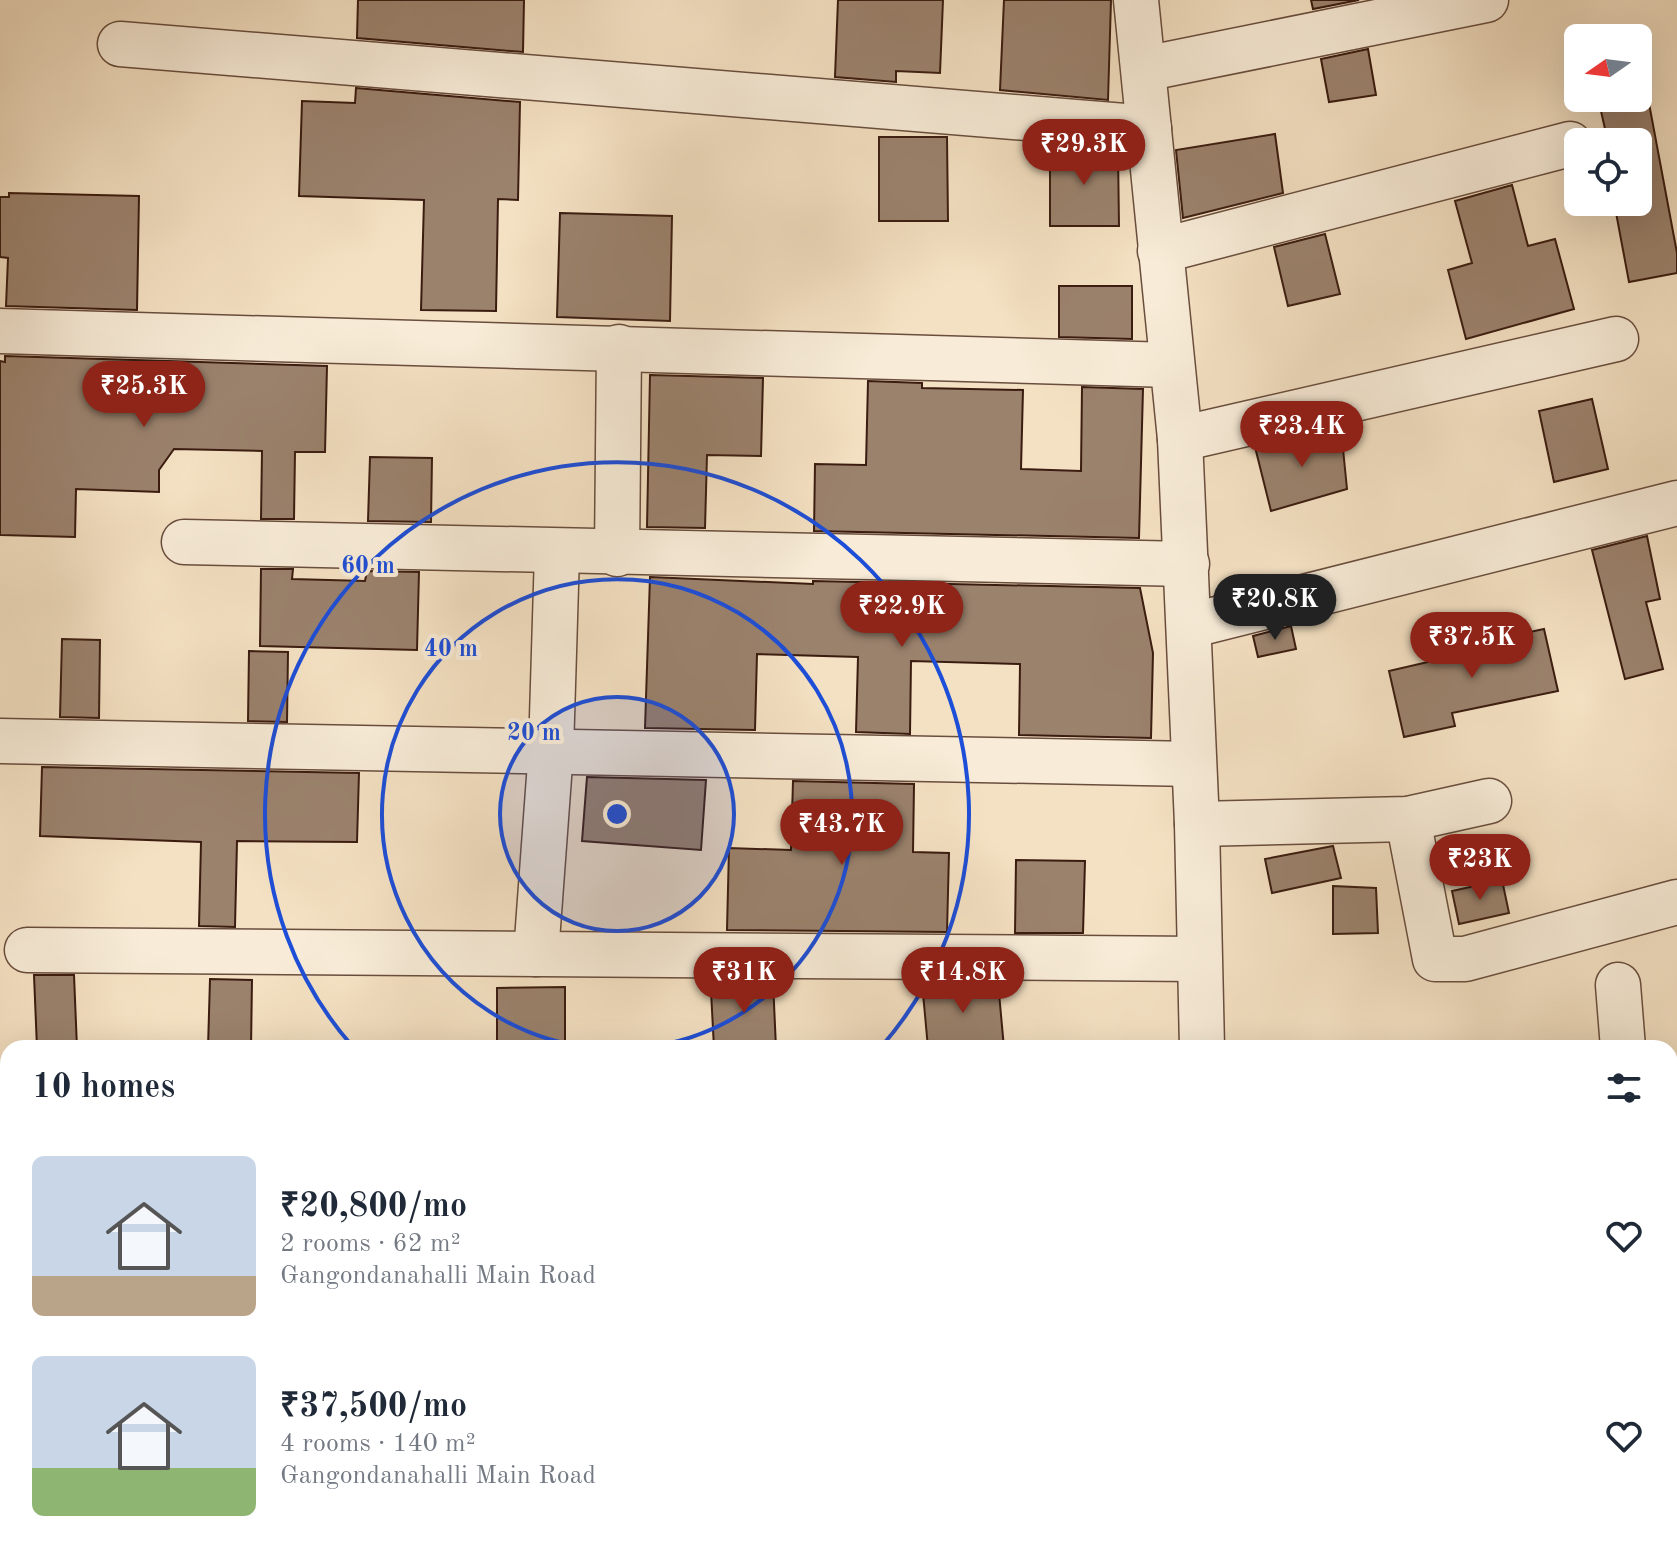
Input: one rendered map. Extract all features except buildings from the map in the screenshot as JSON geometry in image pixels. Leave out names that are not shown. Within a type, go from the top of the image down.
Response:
[{"type":"street","points":[[1136,0],[1180,439],[1197,824],[1202,1040]]},
{"type":"street","points":[[1144,69],[1486,0]]},
{"type":"street","points":[[120,44],[1149,128]]},
{"type":"street","points":[[1160,251],[1564,146]]},
{"type":"street","points":[[0,331],[1171,365]]},
{"type":"street","points":[[1180,439],[1616,339]]},
{"type":"street","points":[[617,554],[619,347]]},
{"type":"street","points":[[1189,626],[1677,503]]},
{"type":"street","points":[[184,542],[557,553],[1187,564]]},
{"type":"street","points":[[536,954],[551,750],[557,553]]},
{"type":"street","points":[[0,741],[1193,764]]},
{"type":"street","points":[[1197,824],[1408,819],[1489,801]]},
{"type":"street","points":[[1408,819],[1435,959],[1465,959],[1677,902]]},
{"type":"street","points":[[27,950],[1198,959]]},
{"type":"street","points":[[1618,985],[1622,1040]]}]
